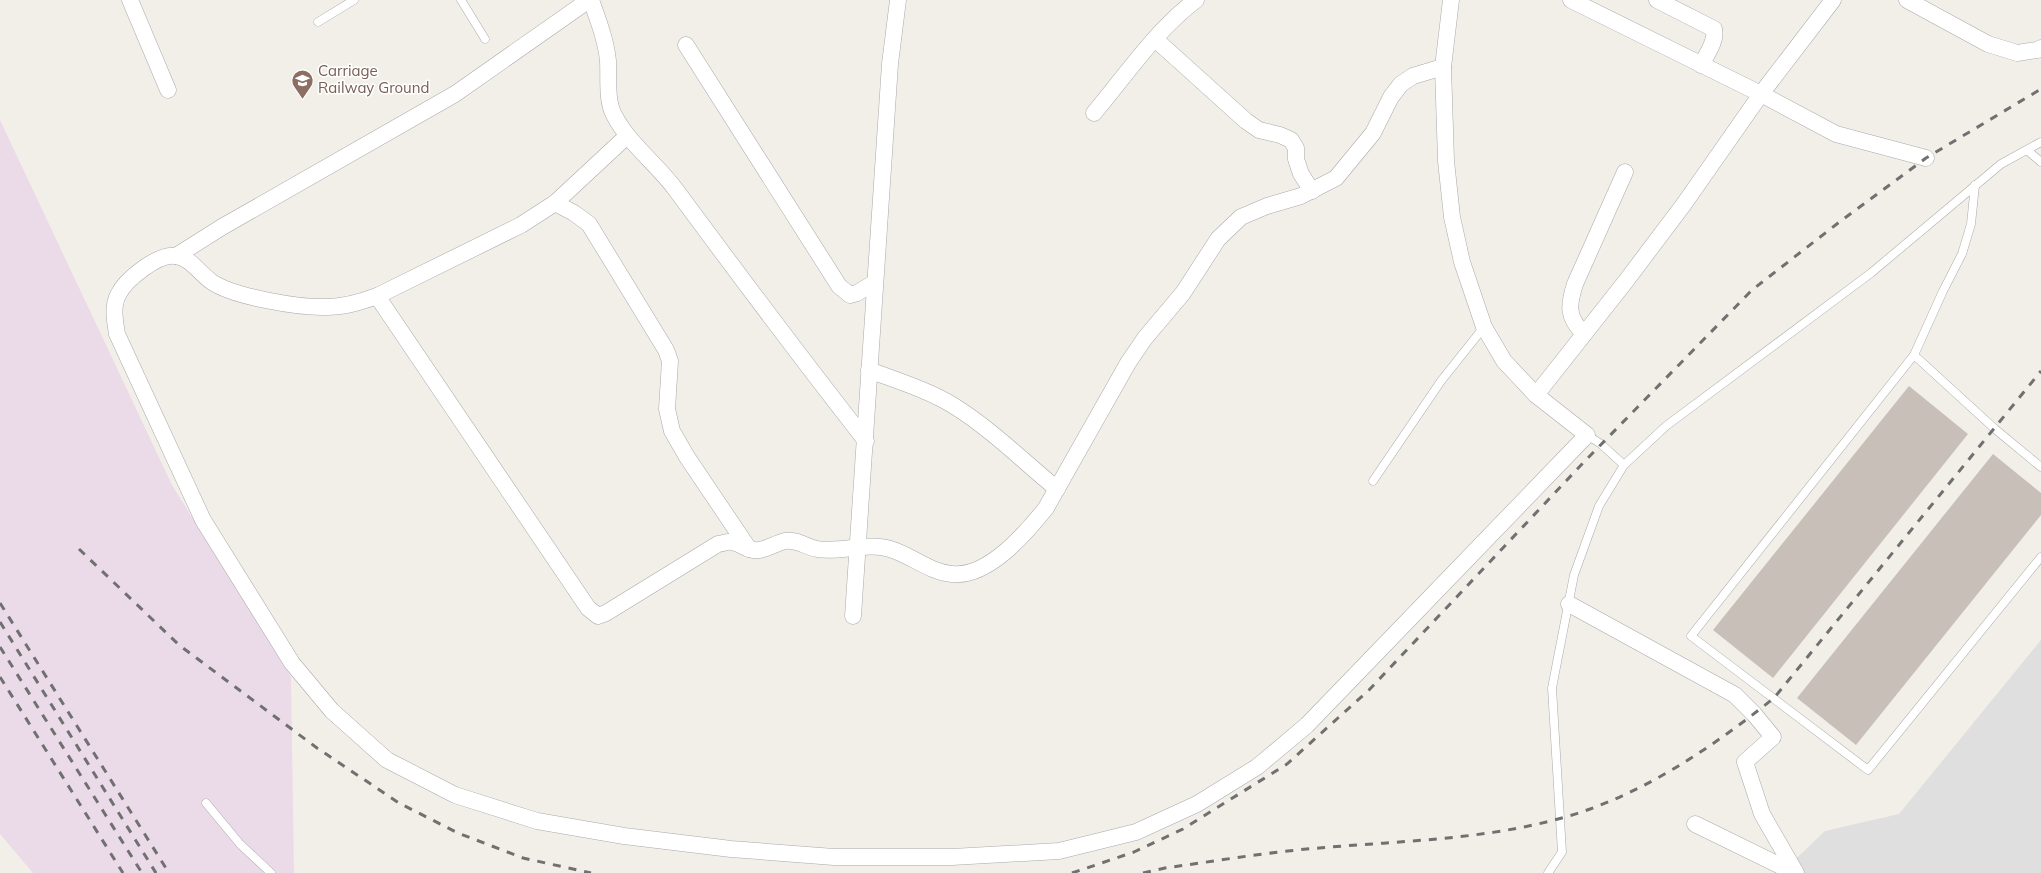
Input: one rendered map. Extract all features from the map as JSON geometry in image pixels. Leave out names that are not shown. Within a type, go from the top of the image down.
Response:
[{"type":"street","points":[[130,0],[168,90]]},
{"type":"street","points":[[866,441],[703,229],[675,189],[650,158],[627,136],[613,114],[609,90],[608,61],[602,30],[590,0],[455,94],[222,227],[176,256],[162,257],[130,278],[117,295],[114,311],[117,334],[203,520],[292,663],[332,711],[387,760],[455,795],[537,821],[624,836],[731,849],[826,856],[952,857],[1059,851],[1136,832],[1197,804],[1257,767],[1307,725],[1587,435],[1536,395],[1504,361],[1484,327],[1462,262],[1452,217],[1446,161],[1443,67],[1451,0]]},
{"type":"street","points":[[853,616],[866,441],[874,283],[890,64],[898,0]]},
{"type":"street","points":[[1094,113],[1156,39],[1181,12],[1196,0]]},
{"type":"street","points":[[1571,0],[1761,94],[1836,134],[1926,158]]},
{"type":"street","points":[[1657,0],[1714,28],[1716,34],[1714,40],[1701,65]]},
{"type":"street","points":[[1536,395],[1684,204],[1761,94],[1833,0]]},
{"type":"street","points":[[1907,0],[1988,44],[2017,53],[2041,48]]},
{"type":"street","points":[[1156,39],[1246,121],[1259,130],[1280,134],[1291,140],[1296,148],[1296,159],[1301,174],[1312,191]]},
{"type":"street","points":[[686,45],[840,286],[850,295],[857,293],[874,283]]},
{"type":"street","points":[[377,296],[594,613],[598,616],[606,614],[718,544],[730,541],[749,549],[759,550],[785,541],[797,541],[816,549],[875,547],[890,548],[929,568],[952,574],[968,572],[987,564],[1005,552],[1031,526],[1046,508],[1132,357],[1145,338],[1183,293],[1218,239],[1241,217],[1267,206],[1301,196],[1336,178],[1359,152],[1373,132],[1391,97],[1401,84],[1413,76],[1443,67]]},
{"type":"street","points":[[176,256],[194,266],[212,282],[233,292],[268,299],[327,307],[358,303],[377,296],[521,225],[555,203],[627,136]]},
{"type":"street","points":[[1584,334],[1575,325],[1570,313],[1571,299],[1575,284],[1625,172]]},
{"type":"street","points":[[555,203],[574,213],[589,224],[666,350],[670,361],[667,409],[672,432],[687,457],[749,549]]},
{"type":"street","points":[[870,370],[928,393],[953,406],[976,422],[1057,489]]},
{"type":"street","points":[[1569,604],[1735,695],[1754,714],[1773,737],[1745,762],[1762,814],[1795,873]]},
{"type":"street","points":[[1695,824],[1795,873]]},
{"type":"lane","points":[[318,22],[354,0]]},
{"type":"lane","points":[[461,0],[485,39]]},
{"type":"lane","points":[[1548,873],[1562,852],[1552,688],[1574,575],[1599,506],[1624,465],[1666,426],[1871,273],[1975,184],[2001,164],[2041,142]]},
{"type":"lane","points":[[2027,150],[2041,162]]},
{"type":"lane","points":[[1975,184],[1971,224],[1962,254],[1943,291],[1914,355],[1691,636],[1868,770],[2041,557]]},
{"type":"lane","points":[[1372,481],[1441,381],[1484,327]]},
{"type":"lane","points":[[1914,355],[1995,429],[2041,467]]},
{"type":"lane","points":[[1587,435],[1601,444],[1624,465]]},
{"type":"lane","points":[[206,803],[240,844],[271,873]]},
{"type":"shaded area","points":[[0,120],[172,485],[291,677],[294,873],[33,873],[0,834]]},
{"type":"shaded area","points":[[2041,640],[2041,873],[1781,873],[1825,831],[1899,814]]},
{"type":"building","points":[[1909,386],[1968,434],[1773,678],[1713,630]]},
{"type":"building","points":[[1993,454],[2041,493],[2041,515],[1856,745],[1797,698]]},
{"type":"railway","points":[[1072,873],[1134,852],[1183,829],[1287,764],[1369,690],[1583,463],[1752,290],[1842,220],[1926,158],[2041,89]]},
{"type":"railway","points":[[1143,873],[1165,868],[1281,852],[1469,836],[1529,826],[1588,810],[1645,785],[1672,770],[1699,753],[1774,698],[2041,371]]},
{"type":"railway","points":[[79,549],[179,645],[317,748],[399,803],[458,833],[523,858],[591,873]]},
{"type":"railway","points":[[0,603],[169,873]]},
{"type":"railway","points":[[0,622],[156,873]]},
{"type":"railway","points":[[0,647],[142,873]]},
{"type":"railway","points":[[0,677],[123,873]]},
{"type":"place","name":"Carriage Railway Ground","points":[[303,100]]}]
